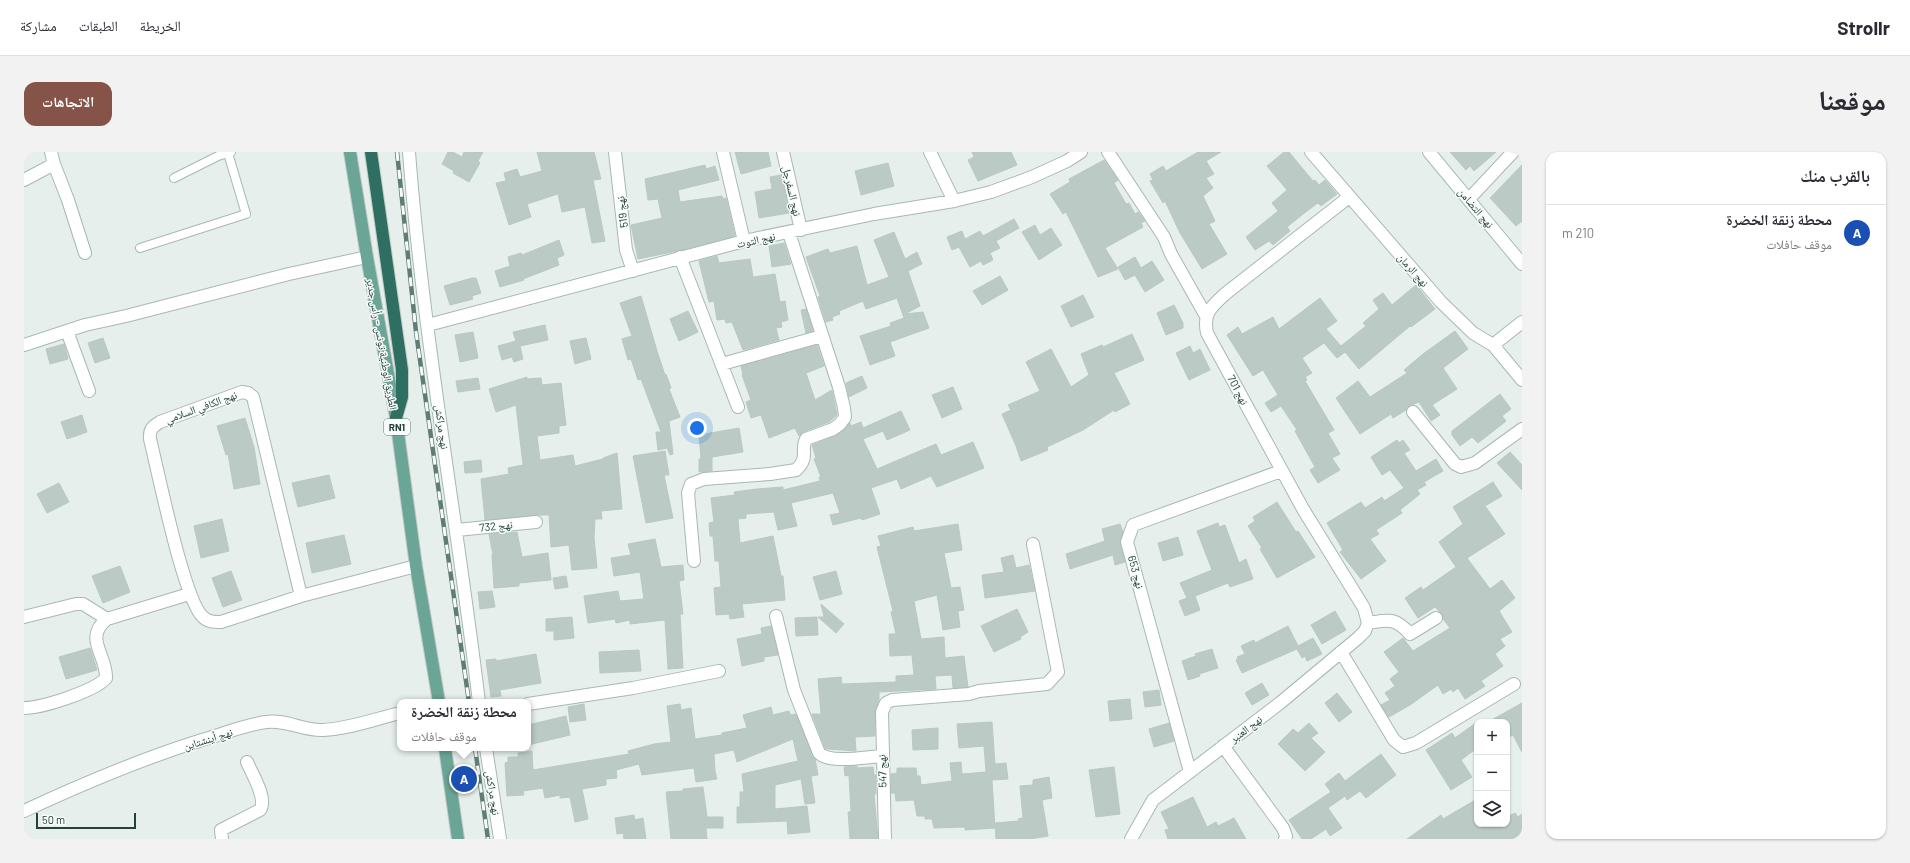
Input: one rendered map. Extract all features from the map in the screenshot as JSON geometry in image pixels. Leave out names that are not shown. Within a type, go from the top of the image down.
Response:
[{"type":"highway","points":[[371,152],[402,370],[402,397],[396,418]]},
{"type":"main road","name":"الطريق الوطنية تونس - رأس جدير","points":[[350,152],[366,257],[396,418],[416,566],[438,699]]},
{"type":"main road","points":[[446,751],[458,839]]},
{"type":"street","name":"نهج مراكش","points":[[409,152],[413,202],[428,325],[457,530],[479,699]]},
{"type":"street","name":"نهج 519","points":[[615,152],[626,250],[633,272]]},
{"type":"street","points":[[722,152],[744,242]]},
{"type":"street","name":"نهج السفرجل","points":[[783,152],[801,230]]},
{"type":"street","points":[[930,152],[954,202]]},
{"type":"street","name":"نهج التوت","points":[[428,325],[633,272],[680,257],[744,242],[874,214],[954,202],[1013,184],[1067,161],[1081,152]]},
{"type":"street","points":[[1108,152],[1164,238],[1171,254],[1206,316],[1213,305],[1225,294],[1348,197]]},
{"type":"street","name":"نهج الرمان","points":[[1311,152],[1348,197],[1441,302],[1472,333],[1493,346],[1522,380]]},
{"type":"street","name":"نهج التضامن","points":[[1429,152],[1522,264]]},
{"type":"street","points":[[1469,199],[1513,152]]},
{"type":"street","points":[[24,180],[53,158],[85,254]]},
{"type":"street","points":[[694,561],[688,493],[691,484],[704,479],[770,474],[796,470],[804,459],[806,439],[833,429],[843,422],[845,417],[839,387],[789,233]]},
{"type":"street","points":[[24,345],[67,331],[289,274],[366,257]]},
{"type":"street","points":[[680,257],[738,407]]},
{"type":"street","name":"نهج 701","points":[[1206,316],[1205,324],[1208,333],[1281,471],[1321,541],[1364,608],[1368,623]]},
{"type":"street","points":[[1493,346],[1522,322]]},
{"type":"street","points":[[67,331],[89,391]]},
{"type":"street","points":[[722,364],[822,336]]},
{"type":"street","name":"نهج الكافي السلامي","points":[[301,596],[253,397],[245,392],[160,422],[150,429],[149,432],[189,594],[203,618],[212,622],[220,622],[301,596],[416,566]]},
{"type":"street","points":[[1413,412],[1455,464],[1461,467],[1475,463],[1522,429]]},
{"type":"street","name":"نهج 653","points":[[1190,772],[1127,542],[1133,525],[1281,471]]},
{"type":"street","name":"نهج 732","points":[[457,530],[536,522]]},
{"type":"street","name":"نهج 547","points":[[885,839],[882,712],[886,703],[892,700],[969,694],[979,691],[1047,684],[1058,672],[1033,544]]},
{"type":"street","points":[[24,708],[33,708],[79,694],[101,684],[106,678],[106,670],[96,642],[96,633],[99,626],[107,619],[189,594]]},
{"type":"street","points":[[24,617],[76,604],[83,604],[107,619]]},
{"type":"street","points":[[776,616],[794,690],[819,753],[823,757],[837,759],[882,756]]},
{"type":"street","points":[[1368,623],[1389,620],[1401,624],[1410,634],[1436,618]]},
{"type":"street","name":"نهج العنبر","points":[[1131,839],[1153,800],[1280,703],[1365,631],[1368,623]]},
{"type":"street","points":[[1341,652],[1394,740],[1403,747],[1416,743],[1514,684]]},
{"type":"street","points":[[531,704],[633,688],[719,671]]},
{"type":"street","name":"نهج أينشتاين","points":[[24,811],[92,780],[140,761],[220,734],[265,722],[276,721],[309,729],[322,730],[397,714]]},
{"type":"street","points":[[1223,746],[1283,828],[1286,836],[1285,839]]},
{"type":"street","name":"نهج مراكش","points":[[486,751],[500,839]]},
{"type":"street","points":[[222,839],[221,830],[260,810],[263,806],[263,799],[247,762]]},
{"type":"lane","points":[[140,248],[246,214],[230,152],[218,156],[174,178]]},
{"type":"building","points":[[448,152],[453,152],[462,157],[464,152],[483,152],[478,161],[480,163],[469,182],[453,173],[454,171],[442,164]]},
{"type":"building","points":[[537,152],[594,152],[601,179],[593,180],[605,241],[592,243],[585,207],[562,212],[558,194],[527,204],[531,217],[509,225],[496,183],[506,181],[504,173],[517,169],[520,177],[542,171]]},
{"type":"building","points":[[735,152],[768,152],[771,166],[741,174]]},
{"type":"building","points":[[972,152],[1011,152],[1017,165],[978,181],[968,160],[974,157]]},
{"type":"building","points":[[1198,152],[1221,152],[1206,161],[1214,174],[1206,178],[1213,188],[1203,196],[1215,221],[1209,224],[1227,254],[1202,269],[1180,233],[1165,201],[1163,203],[1150,181],[1153,180],[1150,174],[1163,166],[1166,171]]},
{"type":"building","points":[[1284,152],[1289,152],[1313,181],[1315,180],[1319,185],[1325,180],[1337,194],[1321,206],[1318,203],[1307,211],[1287,227],[1290,231],[1273,245],[1269,241],[1255,250],[1246,237],[1278,211],[1272,203],[1287,190],[1267,166]]},
{"type":"building","points":[[1450,152],[1496,152],[1474,171],[1470,166],[1466,170]]},
{"type":"building","points":[[1104,160],[1118,180],[1114,183],[1126,204],[1129,203],[1135,214],[1138,212],[1145,221],[1141,223],[1143,227],[1105,248],[1118,269],[1098,277],[1066,212],[1063,214],[1050,194],[1070,182],[1069,179]]},
{"type":"building","points":[[888,163],[894,186],[861,195],[855,171]]},
{"type":"building","points":[[705,165],[706,169],[715,166],[719,180],[678,190],[680,202],[722,196],[723,199],[726,198],[735,236],[682,250],[638,259],[631,225],[662,218],[658,199],[648,200],[645,179]]},
{"type":"building","points":[[1522,165],[1522,221],[1516,226],[1490,198]]},
{"type":"building","points":[[781,175],[789,213],[759,218],[755,192],[772,189],[770,177]]},
{"type":"building","points":[[1014,219],[1019,228],[996,241],[1000,248],[990,253],[993,260],[983,265],[981,261],[970,267],[959,247],[952,250],[947,237],[962,231],[965,239],[980,231],[983,236]]},
{"type":"building","points":[[1035,225],[1040,235],[1051,228],[1062,245],[1039,260],[1022,232]]},
{"type":"building","points":[[894,232],[905,259],[917,252],[922,264],[908,271],[920,306],[905,314],[923,312],[929,328],[890,342],[895,356],[870,365],[860,336],[891,326],[890,323],[904,318],[897,298],[866,309],[863,301],[839,311],[840,314],[832,317],[833,320],[826,322],[818,297],[820,296],[806,257],[828,249],[830,253],[857,246],[867,285],[889,277],[874,240]]},
{"type":"building","points":[[559,240],[564,255],[557,258],[559,265],[523,279],[524,280],[500,287],[495,271],[510,266],[508,257],[521,253],[522,255]]},
{"type":"building","points":[[784,243],[791,264],[772,267],[769,246]]},
{"type":"building","points":[[717,256],[719,263],[750,259],[753,277],[775,274],[780,302],[785,301],[788,320],[781,322],[782,327],[776,328],[779,340],[743,350],[732,322],[726,323],[725,319],[717,320],[714,301],[709,302],[699,261]]},
{"type":"building","points":[[1135,257],[1141,268],[1152,261],[1164,280],[1145,292],[1135,275],[1125,280],[1118,267]]},
{"type":"building","points":[[1000,276],[1008,290],[982,305],[973,291]]},
{"type":"building","points":[[476,278],[481,293],[472,296],[473,299],[450,305],[444,286]]},
{"type":"building","points":[[1416,285],[1435,309],[1411,327],[1410,326],[1359,369],[1345,352],[1337,358],[1324,343],[1302,358],[1312,373],[1305,377],[1307,380],[1305,381],[1334,430],[1328,433],[1340,454],[1332,458],[1340,470],[1318,483],[1310,470],[1315,467],[1295,431],[1297,430],[1281,406],[1271,412],[1265,403],[1278,395],[1263,370],[1253,376],[1227,335],[1238,327],[1242,334],[1273,317],[1279,329],[1320,298],[1337,321],[1326,329],[1341,346],[1366,326],[1363,323],[1379,309],[1373,300],[1383,293],[1392,305]]},
{"type":"building","points":[[1083,295],[1094,317],[1071,327],[1061,306]]},
{"type":"building","points":[[641,296],[657,351],[671,388],[669,389],[680,417],[669,421],[673,454],[670,455],[667,448],[658,450],[656,432],[661,432],[641,379],[638,380],[631,359],[628,360],[622,339],[632,336],[620,303]]},
{"type":"building","points":[[1174,305],[1183,323],[1183,328],[1166,335],[1157,313]]},
{"type":"building","points":[[806,309],[813,331],[806,333],[801,310]]},
{"type":"building","points":[[688,311],[698,332],[679,341],[670,319]]},
{"type":"building","points":[[545,325],[548,340],[520,346],[523,359],[514,362],[512,357],[502,360],[498,346],[516,341],[513,332]]},
{"type":"building","points":[[1455,331],[1468,349],[1443,368],[1457,389],[1432,405],[1440,415],[1431,421],[1419,402],[1409,406],[1406,410],[1393,418],[1391,414],[1360,434],[1336,398],[1358,381],[1370,397],[1407,373],[1404,370]]},
{"type":"building","points":[[473,332],[478,358],[460,362],[455,335]]},
{"type":"building","points":[[1132,334],[1144,360],[1114,373],[1130,404],[1115,412],[1114,410],[1083,430],[1047,447],[1048,450],[1021,461],[1002,414],[1011,410],[1008,405],[1040,391],[1026,362],[1051,349],[1071,387],[1089,375],[1081,354],[1102,345],[1103,347]]},
{"type":"building","points":[[103,338],[110,358],[95,363],[88,343]]},
{"type":"building","points":[[586,338],[591,359],[575,364],[570,341]]},
{"type":"building","points":[[64,344],[68,359],[50,364],[46,349]]},
{"type":"building","points":[[817,345],[824,366],[806,373],[815,400],[832,390],[837,415],[829,422],[803,432],[799,436],[795,428],[769,438],[761,415],[751,418],[746,402],[751,400],[742,375],[741,366]]},
{"type":"building","points":[[1190,346],[1193,353],[1200,349],[1210,370],[1189,380],[1176,353]]},
{"type":"building","points":[[862,376],[867,388],[849,397],[846,383]]},
{"type":"building","points":[[527,377],[527,379],[541,378],[542,385],[561,383],[566,425],[559,426],[559,433],[537,436],[540,460],[573,455],[575,466],[603,459],[617,453],[622,509],[601,511],[602,519],[595,519],[594,538],[597,568],[572,570],[569,545],[551,547],[549,515],[485,520],[481,479],[509,474],[508,468],[523,465],[516,405],[496,412],[489,389]]},
{"type":"building","points":[[478,378],[480,389],[458,392],[456,381]]},
{"type":"building","points":[[953,387],[962,409],[942,418],[932,395]]},
{"type":"building","points":[[1500,394],[1511,409],[1502,416],[1506,421],[1478,443],[1472,437],[1460,446],[1452,435],[1452,431]]},
{"type":"building","points":[[901,411],[910,430],[887,440],[883,431],[863,439],[877,469],[936,444],[941,455],[973,442],[984,468],[937,487],[931,476],[901,489],[897,479],[871,488],[880,514],[862,520],[861,518],[833,525],[830,515],[840,513],[833,493],[791,503],[797,526],[778,530],[774,512],[746,514],[746,518],[738,519],[740,543],[773,536],[781,576],[783,576],[785,600],[742,604],[744,617],[730,619],[729,614],[716,615],[714,588],[721,587],[719,561],[715,561],[713,536],[710,536],[709,523],[714,522],[711,498],[735,495],[734,492],[757,489],[783,487],[783,490],[820,481],[819,477],[821,477],[814,459],[816,458],[812,445],[837,435],[850,423],[851,426],[861,422],[863,428]]},
{"type":"building","points":[[82,415],[87,432],[67,439],[61,422]]},
{"type":"building","points":[[245,418],[254,447],[260,484],[234,489],[228,454],[226,455],[217,426]]},
{"type":"building","points":[[739,428],[743,452],[712,457],[712,471],[699,472],[699,459],[701,459],[699,435]]},
{"type":"building","points":[[1397,440],[1399,443],[1403,440],[1410,450],[1404,453],[1416,471],[1436,459],[1443,471],[1424,482],[1426,485],[1417,490],[1420,494],[1400,510],[1402,513],[1376,530],[1379,534],[1370,539],[1386,561],[1361,579],[1340,552],[1343,550],[1327,523],[1361,502],[1365,508],[1382,497],[1384,501],[1404,488],[1390,470],[1382,475],[1371,457]]},
{"type":"building","points":[[665,451],[669,475],[664,475],[673,518],[646,523],[633,456]]},
{"type":"building","points":[[1510,452],[1522,465],[1522,490],[1497,463]]},
{"type":"building","points":[[481,460],[482,472],[465,473],[464,462]]},
{"type":"building","points":[[329,475],[335,498],[298,507],[292,483]]},
{"type":"building","points":[[1493,482],[1502,496],[1485,506],[1505,534],[1467,558],[1490,589],[1502,580],[1515,598],[1499,611],[1512,632],[1500,639],[1505,646],[1495,654],[1503,666],[1481,681],[1485,686],[1465,699],[1458,688],[1453,692],[1451,689],[1443,694],[1438,685],[1410,705],[1389,717],[1381,705],[1390,700],[1385,693],[1395,686],[1390,679],[1399,672],[1384,652],[1403,638],[1413,651],[1450,628],[1443,619],[1442,614],[1435,607],[1418,618],[1405,598],[1421,587],[1423,590],[1456,567],[1439,542],[1463,524],[1453,507]]},
{"type":"building","points":[[59,483],[69,502],[47,513],[37,494]]},
{"type":"building","points":[[1277,502],[1296,532],[1298,531],[1315,557],[1277,578],[1260,549],[1262,548],[1248,526],[1255,521],[1253,517]]},
{"type":"building","points":[[222,519],[229,551],[201,558],[194,526]]},
{"type":"building","points":[[1218,523],[1219,527],[1225,525],[1239,563],[1246,559],[1253,579],[1230,587],[1228,583],[1195,596],[1200,610],[1185,616],[1179,601],[1187,598],[1180,583],[1212,570],[1197,531]]},
{"type":"building","points":[[958,524],[962,550],[944,553],[951,588],[960,587],[964,610],[958,611],[960,627],[943,630],[937,595],[914,601],[921,639],[944,637],[945,658],[964,656],[968,687],[953,688],[952,675],[935,676],[936,689],[879,692],[879,700],[875,712],[875,736],[855,737],[856,751],[825,748],[812,714],[821,714],[818,679],[841,677],[842,684],[896,682],[896,676],[914,675],[912,655],[890,656],[889,634],[896,634],[891,612],[893,611],[877,547],[881,546],[878,536],[913,527],[914,531]]},
{"type":"building","points":[[1120,524],[1123,532],[1120,544],[1125,562],[1115,565],[1113,555],[1070,569],[1066,554],[1105,541],[1102,529]]},
{"type":"building","points":[[517,532],[522,557],[548,553],[551,580],[519,583],[519,586],[494,588],[493,555],[489,534]]},
{"type":"building","points":[[344,535],[351,564],[312,573],[306,543]]},
{"type":"building","points":[[1178,537],[1183,555],[1163,561],[1158,543]]},
{"type":"building","points":[[655,539],[661,567],[683,565],[684,580],[679,581],[683,614],[680,614],[683,668],[668,669],[665,620],[630,624],[630,620],[616,623],[615,619],[588,623],[584,596],[618,591],[620,601],[644,599],[640,572],[614,576],[611,558],[631,555],[628,544]]},
{"type":"building","points":[[1013,555],[1016,568],[1029,565],[1035,591],[985,598],[982,575],[1004,572],[1001,558]]},
{"type":"building","points":[[120,566],[130,592],[103,603],[92,576]]},
{"type":"building","points":[[231,571],[242,600],[223,607],[212,578]]},
{"type":"building","points":[[836,571],[842,594],[820,600],[813,577]]},
{"type":"building","points":[[566,576],[568,587],[555,589],[553,578]]},
{"type":"building","points":[[492,591],[495,607],[480,609],[478,592]]},
{"type":"building","points":[[821,604],[844,624],[836,633],[818,617],[824,617]]},
{"type":"building","points":[[1017,609],[1028,632],[1020,637],[1021,639],[994,652],[981,626]]},
{"type":"building","points":[[1335,611],[1346,630],[1322,644],[1311,625]]},
{"type":"building","points":[[572,617],[574,638],[554,640],[554,631],[546,631],[546,619]]},
{"type":"building","points":[[817,617],[818,635],[796,636],[795,618]]},
{"type":"building","points":[[771,626],[778,655],[764,657],[764,661],[742,666],[737,639],[762,634],[761,628]]},
{"type":"building","points":[[1288,626],[1298,646],[1313,638],[1322,654],[1307,661],[1305,656],[1302,658],[1297,649],[1242,673],[1236,660],[1238,659],[1237,657],[1245,654],[1241,646],[1254,640],[1255,643]]},
{"type":"building","points":[[90,648],[97,670],[66,679],[59,657]]},
{"type":"building","points":[[1212,649],[1218,668],[1199,674],[1200,676],[1188,680],[1182,661],[1196,656],[1195,654]]},
{"type":"building","points":[[639,650],[641,671],[600,673],[599,652]]},
{"type":"building","points":[[536,654],[541,683],[500,690],[501,696],[491,697],[486,660],[496,659],[496,661]]},
{"type":"building","points":[[1262,683],[1269,695],[1252,705],[1245,693]]},
{"type":"building","points":[[1159,690],[1161,705],[1145,707],[1143,692]]},
{"type":"building","points":[[1337,693],[1352,712],[1339,722],[1325,703]]},
{"type":"building","points":[[1130,699],[1132,719],[1110,721],[1108,701]]},
{"type":"building","points":[[1522,703],[1522,752],[1513,735],[1510,736],[1510,719],[1493,719]]},
{"type":"building","points":[[584,704],[586,720],[570,722],[568,707]]},
{"type":"building","points":[[680,704],[681,710],[691,708],[695,739],[722,735],[722,733],[747,728],[743,715],[771,707],[773,715],[789,711],[790,715],[796,714],[815,759],[818,775],[811,776],[815,803],[805,804],[801,779],[775,785],[775,809],[807,806],[810,832],[788,834],[787,821],[737,823],[737,807],[740,807],[740,792],[744,792],[742,774],[798,761],[793,739],[737,762],[734,750],[714,754],[717,779],[696,782],[694,768],[642,775],[639,764],[616,770],[617,778],[606,779],[606,785],[582,789],[588,819],[575,822],[570,797],[560,798],[560,795],[545,798],[543,788],[523,791],[524,795],[507,796],[505,763],[508,762],[508,757],[518,757],[518,753],[532,751],[533,770],[629,754],[628,751],[654,744],[671,742],[667,706]]},
{"type":"building","points":[[566,716],[570,735],[531,744],[531,724]]},
{"type":"building","points":[[992,722],[995,764],[1006,763],[1008,779],[992,780],[995,828],[965,830],[965,827],[934,828],[932,819],[925,819],[925,816],[917,816],[914,800],[896,801],[895,793],[891,793],[891,774],[897,773],[897,768],[916,768],[917,776],[920,776],[921,785],[952,781],[950,763],[961,762],[962,774],[986,772],[984,746],[959,748],[957,724]]},
{"type":"building","points":[[1169,723],[1174,741],[1154,747],[1149,729]]},
{"type":"building","points":[[1309,723],[1318,733],[1311,738],[1325,752],[1305,771],[1278,744],[1293,729],[1298,733]]},
{"type":"building","points":[[1474,724],[1474,750],[1461,760],[1472,777],[1451,790],[1426,750],[1452,733],[1455,738]]},
{"type":"building","points":[[938,728],[938,749],[913,750],[912,730]]},
{"type":"building","points":[[1381,754],[1396,775],[1366,798],[1360,791],[1347,800],[1345,796],[1328,808],[1342,828],[1330,836],[1326,829],[1311,839],[1302,839],[1289,820],[1331,792],[1325,784],[1339,773],[1345,781]]},
{"type":"building","points":[[857,766],[857,768],[873,767],[874,775],[876,775],[876,794],[874,794],[878,839],[850,839],[848,812],[851,812],[849,775],[845,776],[844,767]]},
{"type":"building","points":[[1114,767],[1120,814],[1096,817],[1089,770]]},
{"type":"building","points":[[1049,777],[1052,798],[1042,800],[1048,836],[1030,839],[996,839],[995,823],[1019,821],[1018,819],[1023,818],[1020,786],[1033,785],[1033,780]]},
{"type":"building","points":[[703,787],[707,817],[723,817],[723,828],[706,828],[707,839],[671,839],[666,792],[683,791],[683,789]]},
{"type":"building","points":[[1193,797],[1207,827],[1216,822],[1218,826],[1234,818],[1246,839],[1168,839],[1165,830],[1169,829],[1161,812]]},
{"type":"building","points":[[1474,801],[1474,827],[1510,827],[1510,816],[1515,813],[1518,817],[1522,814],[1522,839],[1407,839],[1441,815],[1443,819]]},
{"type":"building","points":[[634,815],[635,820],[643,818],[646,839],[624,839],[623,833],[617,834],[615,818]]},
{"type":"railway","points":[[397,152],[416,332],[469,699]]},
{"type":"railway","points":[[475,751],[488,839]]},
{"type":"place","name":"محطة زنقة الخضرة","points":[[464,779]]}]
